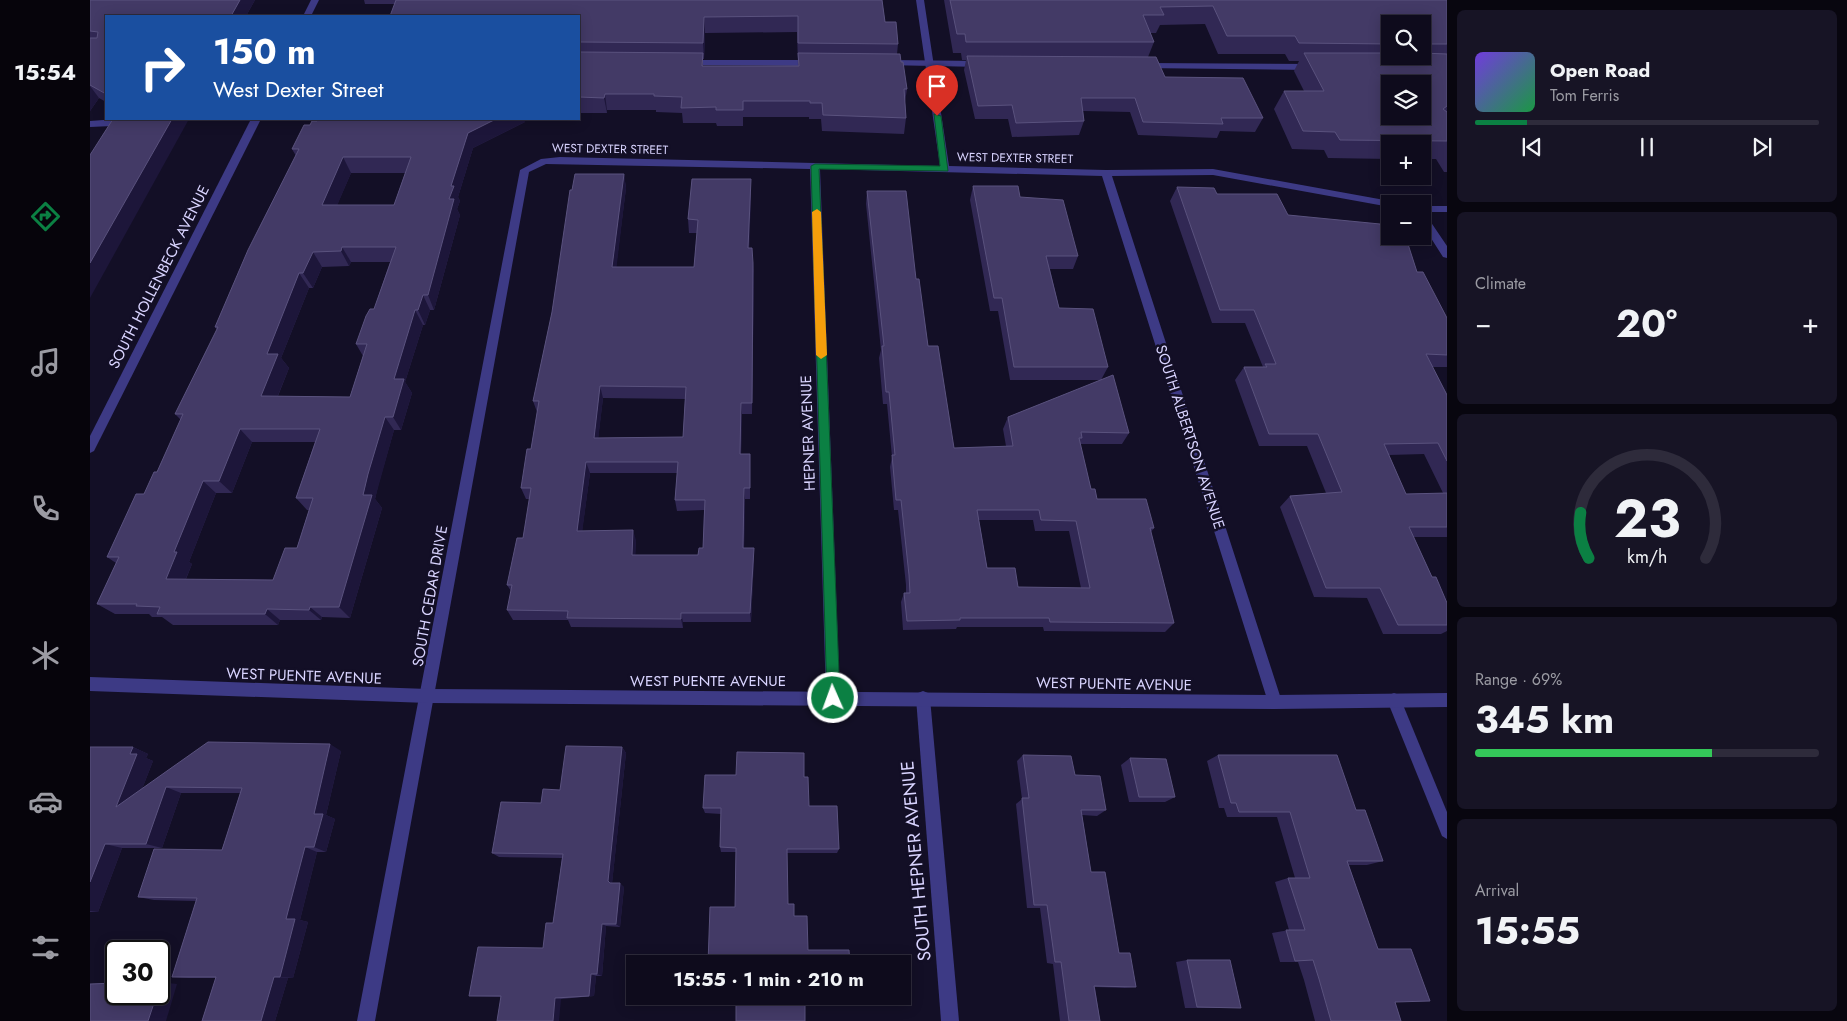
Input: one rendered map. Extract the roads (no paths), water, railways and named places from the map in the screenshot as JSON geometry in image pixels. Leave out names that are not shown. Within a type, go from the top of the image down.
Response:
[{"type":"street","points":[[308,15],[315,0]]},
{"type":"street","points":[[920,0],[945,169]]},
{"type":"street","points":[[676,63],[822,63]]},
{"type":"street","points":[[881,63],[987,64]]},
{"type":"street","points":[[1132,66],[1319,67]]},
{"type":"street","points":[[90,124],[112,123],[122,120]]},
{"type":"street","name":"SOUTH HOLLENBECK AVENUE","points":[[90,448],[255,120]]},
{"type":"street","points":[[103,137],[112,123]]},
{"type":"street","name":"WEST DEXTER STREET","points":[[524,176],[526,170],[532,165],[560,160],[1106,173],[1213,172],[1381,202]]},
{"type":"street","name":"HEPNER AVENUE","points":[[815,166],[833,698]]},
{"type":"street","name":"SOUTH ALBERTSON AVENUE","points":[[1106,173],[1275,702]]},
{"type":"street","name":"SOUTH CEDAR DRIVE","points":[[366,1021],[524,176]]},
{"type":"street","points":[[1431,210],[1447,209]]},
{"type":"street","points":[[1431,228],[1447,254]]},
{"type":"street","name":"WEST PUENTE AVENUE","points":[[90,684],[428,696],[923,698],[1275,702],[1447,700]]},
{"type":"street","name":"SOUTH HEPNER AVENUE","points":[[923,698],[950,1021]]},
{"type":"street","points":[[1394,700],[1447,831]]}]
